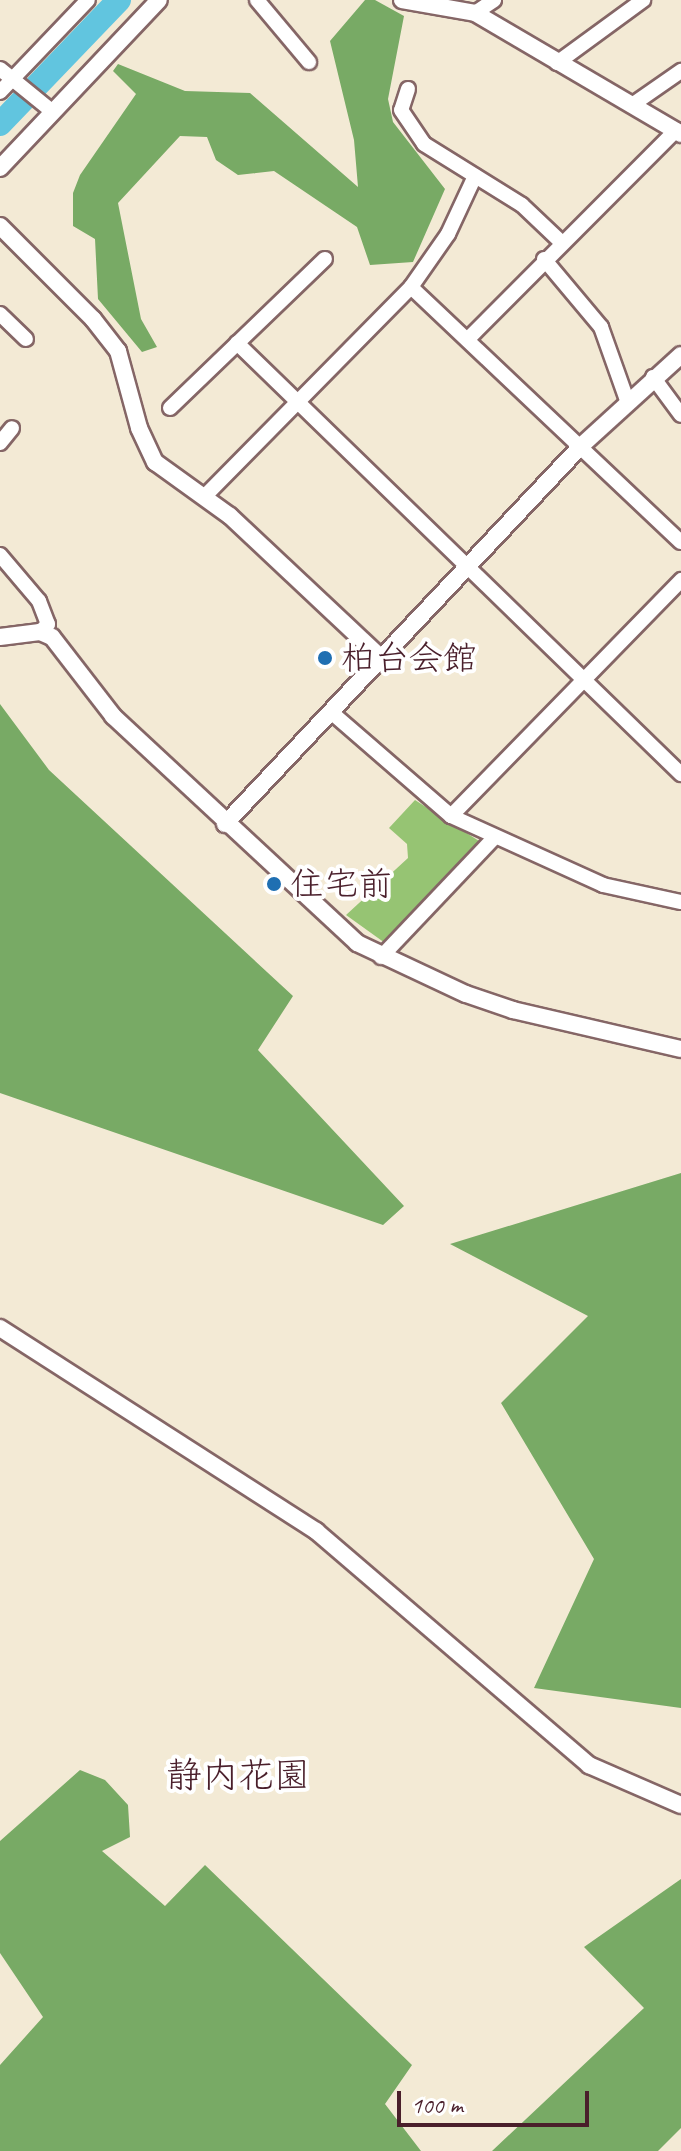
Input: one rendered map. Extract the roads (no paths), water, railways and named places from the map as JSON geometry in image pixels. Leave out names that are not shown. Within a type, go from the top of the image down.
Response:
[{"type":"street","points":[[0,92],[19,80],[87,0]]},
{"type":"street","points":[[0,168],[47,106],[159,0]]},
{"type":"street","points":[[257,0],[309,62]]},
{"type":"street","points":[[402,0],[475,13],[678,132],[561,242],[468,339]]},
{"type":"street","points":[[475,13],[494,0]]},
{"type":"street","points":[[557,63],[643,0]]},
{"type":"street","points":[[0,69],[19,80],[47,106]]},
{"type":"street","points":[[632,105],[681,71]]},
{"type":"street","points":[[408,89],[401,110],[424,144],[522,205],[561,242]]},
{"type":"street","points":[[204,497],[411,287],[448,234],[475,176]]},
{"type":"street","points":[[0,226],[106,335],[124,366],[139,428],[155,462],[204,497],[381,658]]},
{"type":"street","points":[[170,408],[325,259]]},
{"type":"street","points":[[544,259],[601,327],[627,400]]},
{"type":"street","points":[[411,287],[681,542]]},
{"type":"street","points":[[0,314],[26,339]]},
{"type":"street","points":[[237,343],[465,570],[584,679],[681,774]]},
{"type":"street","points":[[225,824],[581,446],[627,400],[681,355]]},
{"type":"street","points":[[653,377],[681,415]]},
{"type":"street","points":[[0,443],[12,428]]},
{"type":"street","points":[[0,555],[39,601],[48,624],[40,632]]},
{"type":"street","points":[[451,816],[681,580]]},
{"type":"street","points":[[0,637],[40,632],[52,637],[113,716],[334,926],[381,957],[513,1010],[681,1049]]},
{"type":"street","points":[[331,712],[451,816],[603,885],[681,902]]},
{"type":"street","points":[[381,957],[494,838]]},
{"type":"street","points":[[0,1328],[316,1531],[589,1765],[681,1805]]},
{"type":"waterway","points":[[0,124],[119,0]]},
{"type":"place","name":"柏台会館","points":[[325,658]]},
{"type":"place","name":"住宅前","points":[[274,884]]},
{"type":"district","name":"静内花園","points":[[238,1776]]}]
